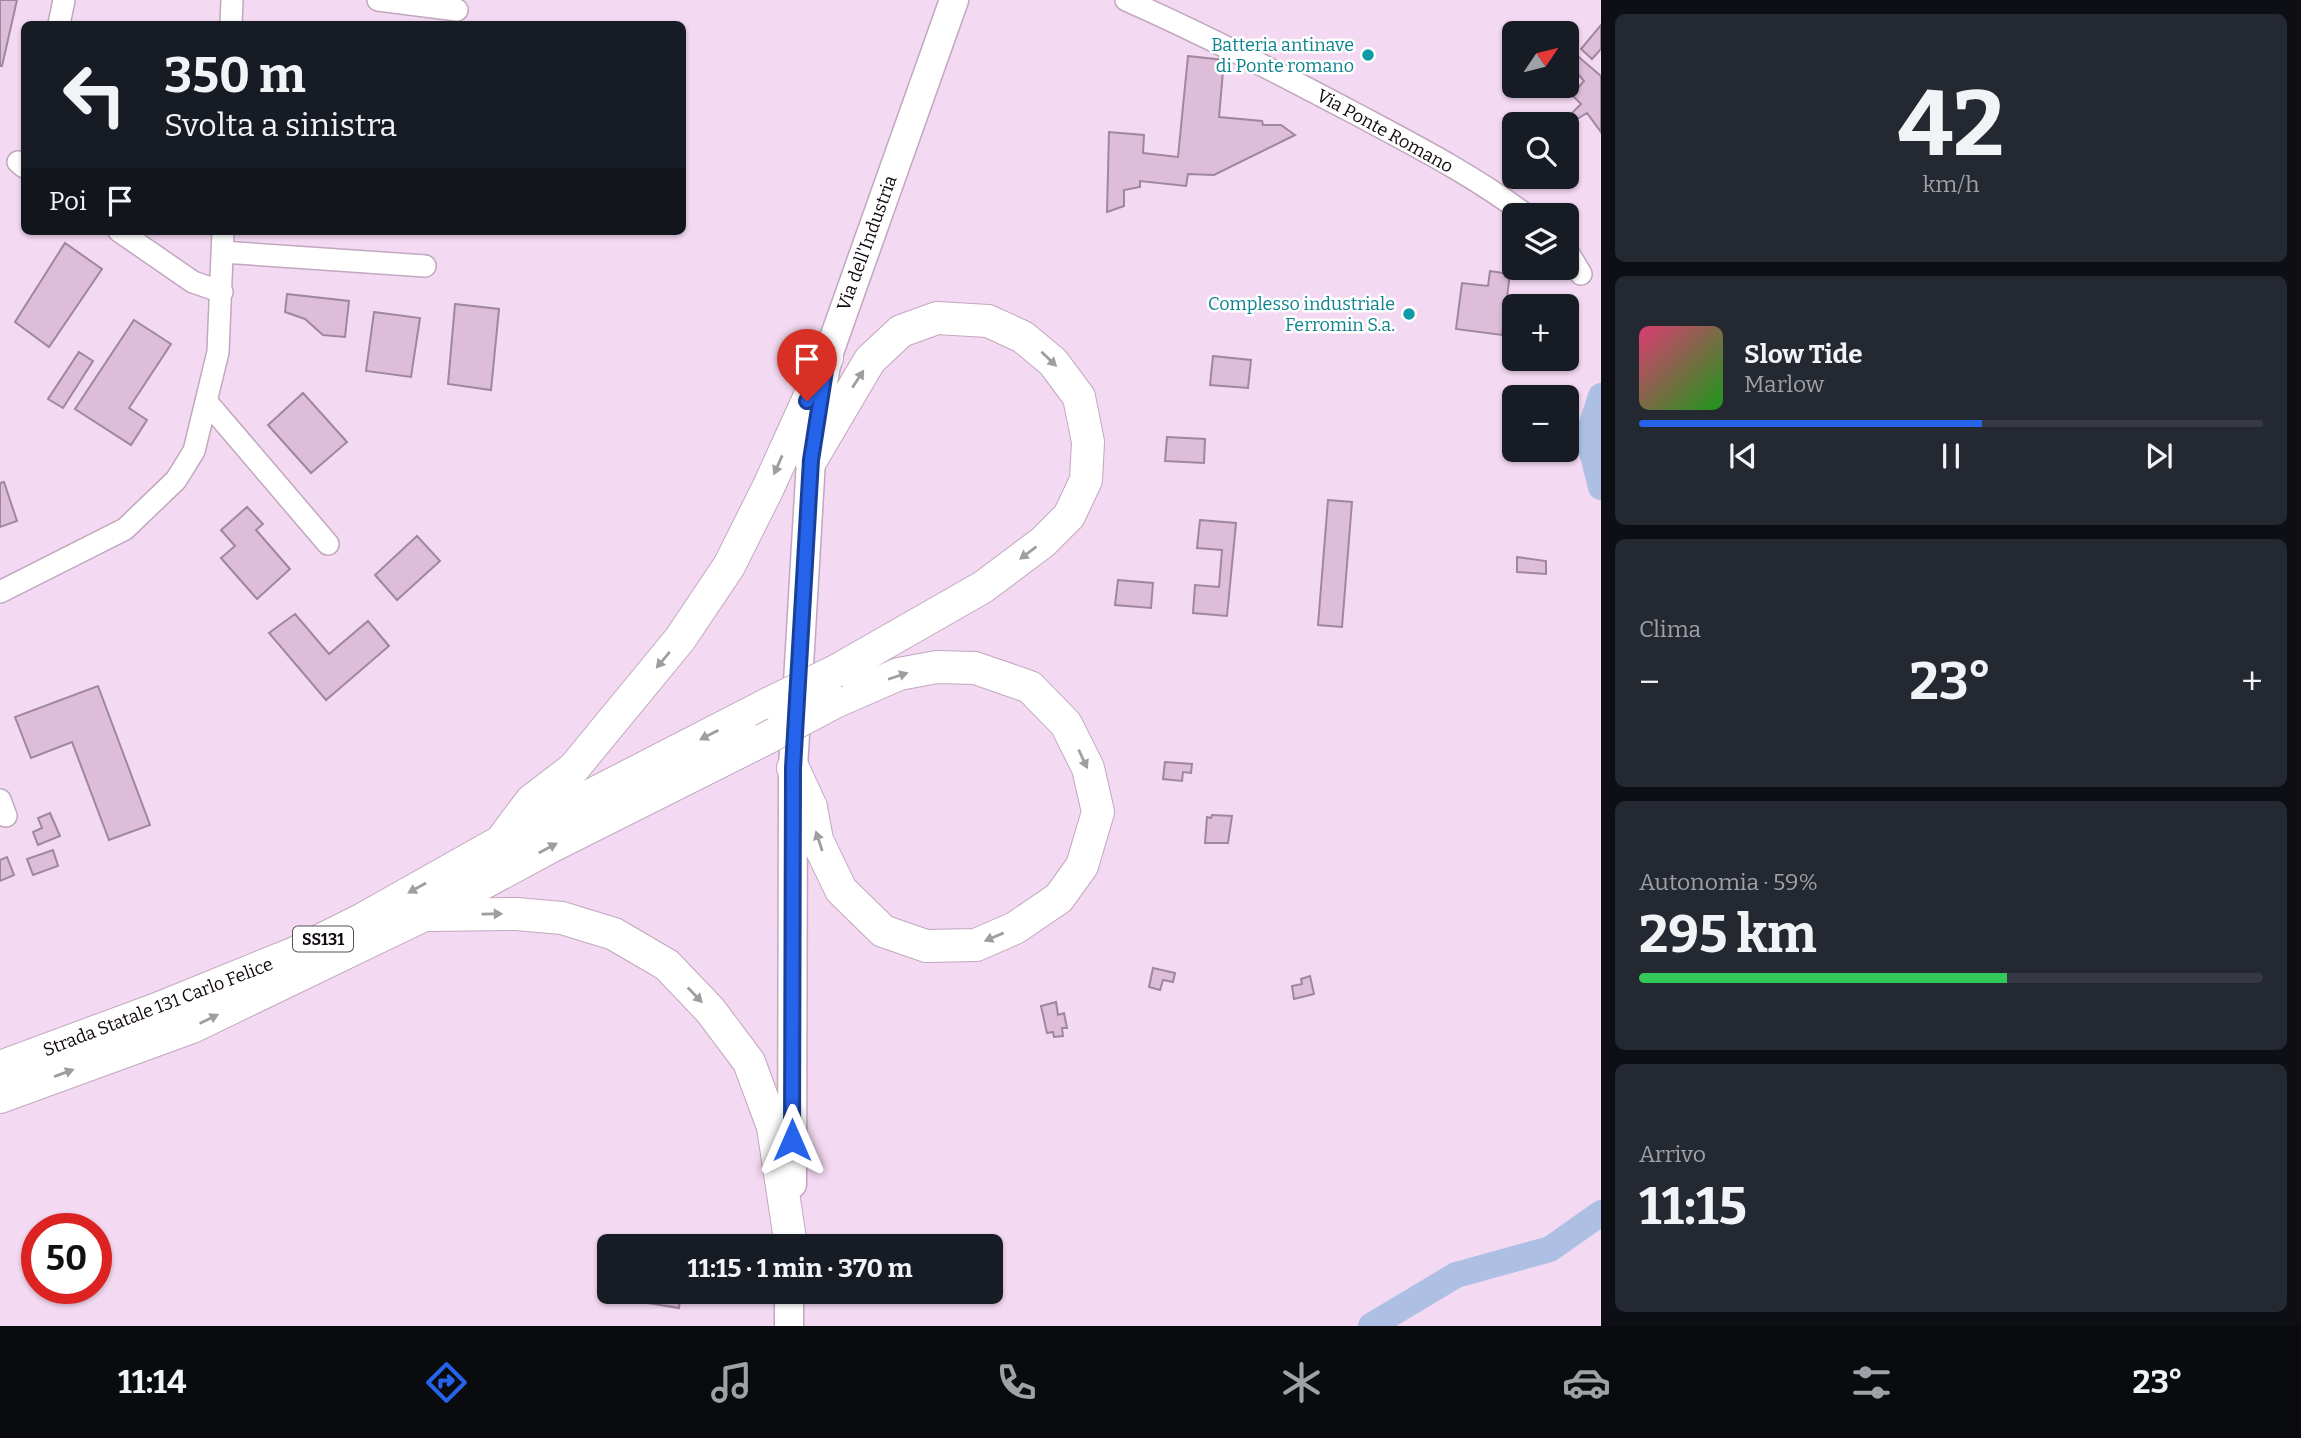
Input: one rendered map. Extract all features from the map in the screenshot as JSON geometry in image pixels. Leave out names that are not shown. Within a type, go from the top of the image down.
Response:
[{"type":"highway","name":"Strada Statale 131 Carlo Felice","points":[[0,1067],[157,1009],[295,953],[363,919],[498,843],[836,671],[982,587],[1043,542],[1069,516],[1086,480],[1088,442],[1079,397],[1054,362],[1023,337],[988,321],[937,318],[901,331],[870,360],[811,460]]},
{"type":"highway","points":[[498,843],[531,801],[574,768],[687,629],[729,566],[827,358]]},
{"type":"highway","name":"Strada Statale 131 Carlo Felice","points":[[0,1097],[192,1027],[424,915],[552,846],[835,702],[899,674],[937,667],[975,668],[1030,687],[1066,724],[1088,768],[1098,812],[1082,866],[1059,898],[1015,928],[976,945],[926,946],[883,931],[841,890],[817,840],[811,807],[793,768]]},
{"type":"highway","points":[[424,915],[516,914],[562,918],[614,934],[667,965],[710,1010],[749,1062],[773,1128],[789,1234]]},
{"type":"main road","name":"Via dell'Industria","points":[[791,1234],[793,768],[811,460],[827,358],[954,0]]},
{"type":"main road","name":"Via dell'Industria","points":[[940,43],[961,12],[974,0]]},
{"type":"main road","points":[[789,1304],[789,1326]]},
{"type":"street","points":[[60,21],[64,0]]},
{"type":"street","points":[[231,21],[232,0]]},
{"type":"street","points":[[378,0],[457,10]]},
{"type":"street","name":"Via Ponte Romano","points":[[1126,0],[1220,42],[1487,186],[1509,203]]},
{"type":"street","points":[[124,235],[193,282],[222,292]]},
{"type":"street","points":[[0,592],[125,529],[176,480],[194,451],[218,352],[223,241],[425,266]]},
{"type":"street","points":[[206,401],[328,544]]},
{"type":"building","points":[[0,0],[17,0],[2,66],[0,66]]},
{"type":"building","points":[[1601,25],[1601,49],[1592,59],[1581,49]]},
{"type":"building","points":[[1188,56],[1224,60],[1219,117],[1262,121],[1263,125],[1281,125],[1295,135],[1214,175],[1188,174],[1186,186],[1140,181],[1140,187],[1124,190],[1124,206],[1107,212],[1109,132],[1144,135],[1143,153],[1178,157]]},
{"type":"building","points":[[1579,57],[1601,76],[1601,132],[1587,113],[1579,118],[1579,112],[1573,112],[1581,104],[1575,98],[1579,98],[1579,87],[1584,81],[1579,75]]},
{"type":"building","points":[[65,243],[102,269],[49,347],[15,322]]},
{"type":"building","points":[[1490,271],[1502,273],[1502,280],[1509,280],[1507,294],[1502,294],[1502,335],[1456,329],[1462,283],[1488,286]]},
{"type":"building","points":[[287,294],[349,301],[345,337],[323,335],[305,319],[285,312]]},
{"type":"building","points":[[455,304],[499,309],[491,390],[448,384]]},
{"type":"building","points":[[374,312],[420,318],[411,377],[366,371]]},
{"type":"building","points":[[134,320],[171,344],[129,408],[147,420],[131,445],[75,409]]},
{"type":"building","points":[[79,352],[93,361],[63,408],[48,399]]},
{"type":"building","points":[[1213,356],[1251,360],[1248,388],[1210,385]]},
{"type":"building","points":[[303,393],[347,442],[311,473],[268,425]]},
{"type":"building","points":[[1167,437],[1205,439],[1204,463],[1165,461]]},
{"type":"building","points":[[4,482],[17,521],[0,527],[0,483]]},
{"type":"building","points":[[1328,500],[1352,502],[1342,627],[1318,625]]},
{"type":"building","points":[[247,507],[263,524],[256,530],[290,569],[257,599],[221,558],[235,546],[221,530]]},
{"type":"building","points":[[1200,520],[1236,523],[1227,616],[1193,613],[1195,585],[1219,587],[1222,550],[1197,548]]},
{"type":"building","points":[[417,536],[440,561],[397,600],[375,575]]},
{"type":"building","points":[[1517,557],[1546,561],[1546,574],[1517,572]]},
{"type":"building","points":[[1118,580],[1153,583],[1151,608],[1115,605]]},
{"type":"building","points":[[295,614],[329,654],[368,621],[389,646],[326,700],[269,633]]},
{"type":"building","points":[[98,686],[150,825],[109,840],[72,742],[31,758],[15,717]]},
{"type":"building","points":[[1165,762],[1192,764],[1191,773],[1183,772],[1182,781],[1163,779]]},
{"type":"building","points":[[50,813],[60,836],[38,845],[33,832],[42,828],[38,818]]},
{"type":"building","points":[[1212,815],[1232,816],[1228,843],[1205,843],[1207,817],[1211,818]]},
{"type":"building","points":[[53,850],[58,866],[33,875],[27,859]]},
{"type":"building","points":[[7,857],[14,875],[0,881],[0,860]]},
{"type":"building","points":[[1153,968],[1175,973],[1173,982],[1163,980],[1160,990],[1149,987]]},
{"type":"building","points":[[1310,976],[1314,994],[1294,999],[1292,986],[1302,984],[1301,979]]},
{"type":"building","points":[[1056,1002],[1058,1015],[1064,1013],[1067,1028],[1062,1028],[1063,1036],[1054,1037],[1053,1032],[1047,1033],[1041,1006]]},
{"type":"building","points":[[654,1304],[680,1304],[679,1308]]},
{"type":"waterway","points":[[1601,396],[1588,436],[1601,487]]},
{"type":"waterway","points":[[1371,1326],[1456,1275],[1550,1249],[1601,1213]]},
{"type":"place","name":"Batteria antinave di Ponte romano","points":[[1368,55]]},
{"type":"place","name":"Complesso industriale Ferromin S.a.","points":[[1409,314]]},
{"type":"route","points":[[792,1140],[793,768],[811,460],[827,358],[807,401]]}]
